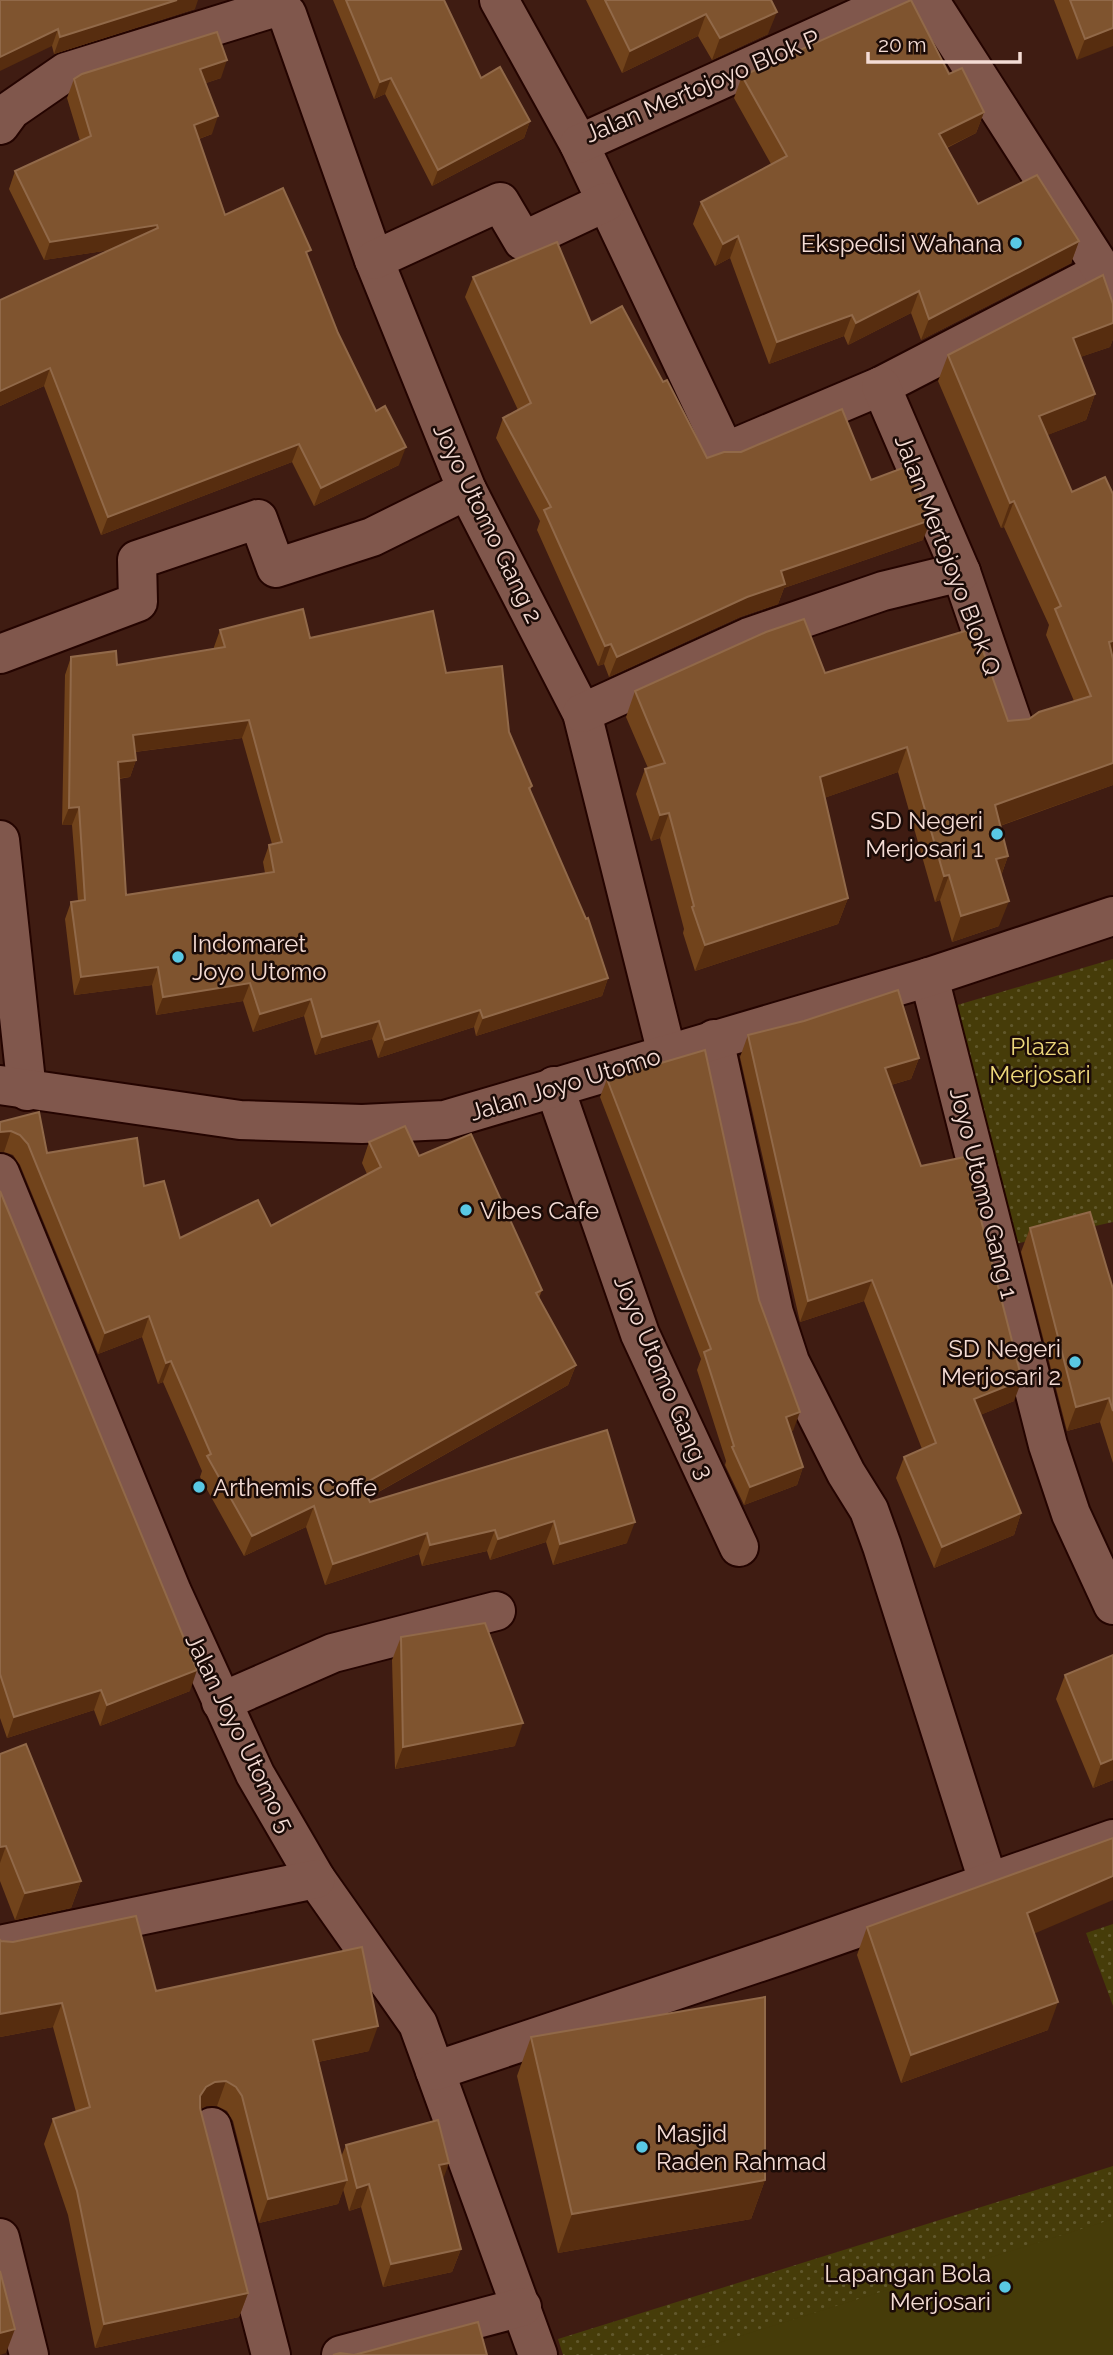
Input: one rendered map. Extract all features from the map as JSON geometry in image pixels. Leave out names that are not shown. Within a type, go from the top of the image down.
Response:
[{"type":"street","name":"Jalan Mertojoyo Blok P","points":[[499,0],[579,144],[897,0]]},
{"type":"street","points":[[579,144],[725,452],[881,386],[1108,279],[929,0]]},
{"type":"street","name":"Joyo Utomo Gang 2","points":[[0,125],[11,110],[66,72],[273,8],[287,14],[374,260],[467,490],[582,713],[667,1054]]},
{"type":"street","points":[[374,260],[500,202],[523,241],[606,202]]},
{"type":"street","name":"Jalan Mertojoyo Blok Q","points":[[881,386],[961,572],[1013,724]]},
{"type":"street","points":[[0,654],[138,602],[137,560],[258,519],[276,568],[372,537],[467,490]]},
{"type":"street","points":[[582,713],[749,637],[883,591],[961,572]]},
{"type":"street","points":[[0,840],[13,1088]]},
{"type":"street","name":"Jalan Joyo Utomo","points":[[13,1088],[240,1120],[362,1124],[445,1120],[929,977],[1113,916]]},
{"type":"street","name":"Joyo Utomo Gang 1","points":[[929,977],[1048,1445],[1071,1514],[1113,1605]]},
{"type":"street","points":[[714,1039],[774,1313],[790,1362],[846,1473],[869,1510],[988,1881]]},
{"type":"street","name":"Joyo Utomo Gang 3","points":[[554,1086],[640,1334],[739,1547]]},
{"type":"street","name":"Jalan Joyo Utomo 5","points":[[0,1173],[172,1592],[255,1774],[316,1880],[418,2024],[538,2355]]},
{"type":"street","points":[[221,1702],[333,1653],[496,1611]]},
{"type":"street","points":[[435,2071],[784,1954],[1113,1839]]},
{"type":"street","points":[[0,1945],[316,1880]]},
{"type":"street","points":[[212,2127],[271,2355]]},
{"type":"street","points":[[0,2238],[29,2355]]},
{"type":"street","points":[[341,2355],[522,2307]]},
{"type":"green space","name":"Plaza Merjosari","points":[[1113,959],[1113,1222],[1006,1246],[954,1006]]},
{"type":"green space","points":[[1113,1924],[1113,2006],[1086,1933]]},
{"type":"green space","points":[[1113,2166],[1113,2355],[563,2355],[558,2339]]},
{"type":"green space","name":"Lapangan Bola Merjosari","points":[[1113,2219],[1113,2355],[680,2355]]},
{"type":"building","points":[[0,0],[177,0],[60,37],[58,29],[0,57]]},
{"type":"building","points":[[346,0],[444,0],[481,78],[500,67],[530,121],[438,170],[391,78],[380,82]]},
{"type":"building","points":[[605,0],[771,0],[777,12],[720,38],[706,14],[630,51]]},
{"type":"building","points":[[911,0],[949,74],[962,68],[984,112],[939,134],[978,204],[1037,175],[1079,241],[929,319],[919,291],[856,323],[852,315],[777,342],[738,236],[723,244],[701,202],[787,156],[742,76]]},
{"type":"building","points":[[1070,0],[1113,0],[1113,28],[1085,39]]},
{"type":"building","points":[[217,32],[227,60],[200,69],[218,116],[194,125],[225,215],[283,188],[311,250],[306,252],[338,333],[376,411],[385,406],[406,447],[321,488],[299,444],[108,517],[50,368],[0,391],[0,300],[158,228],[157,225],[50,242],[15,171],[91,136],[74,79],[82,74]]},
{"type":"building","points":[[557,242],[591,323],[622,306],[663,382],[667,380],[707,458],[724,452],[741,452],[842,409],[871,480],[908,466],[931,520],[781,571],[785,584],[747,597],[617,657],[611,644],[605,646],[544,510],[551,507],[503,418],[531,403],[473,277]]},
{"type":"building","points":[[1103,275],[1113,304],[1113,323],[1073,338],[1095,394],[1039,416],[1072,492],[1105,477],[1113,494],[1113,641],[1109,642],[1113,659],[1113,763],[995,805],[1008,856],[996,859],[1009,901],[961,916],[949,875],[944,876],[907,747],[820,777],[848,898],[705,945],[692,907],[694,906],[669,813],[660,815],[645,769],[665,763],[635,691],[766,632],[804,619],[825,673],[975,628],[1008,721],[1029,719],[1039,712],[1091,696],[1055,609],[1061,606],[1014,501],[1010,503],[948,355]]},
{"type":"building","points":[[303,609],[310,638],[433,611],[446,673],[502,666],[509,732],[532,786],[529,788],[586,919],[588,918],[608,978],[483,1018],[480,1010],[385,1040],[379,1021],[322,1037],[311,999],[260,1014],[250,983],[163,997],[158,967],[81,977],[71,902],[85,900],[79,807],[69,808],[71,657],[116,651],[117,665],[225,647],[220,630]],"holes":[[[249,720],[282,842],[269,845],[274,872],[126,895],[118,762],[136,760],[133,735]]]},
{"type":"building","points":[[898,990],[919,1058],[885,1068],[921,1166],[965,1157],[1022,1380],[974,1399],[1021,1513],[942,1547],[904,1457],[936,1443],[872,1280],[808,1301],[748,1035],[804,1021]]},
{"type":"building","points":[[705,1050],[759,1300],[800,1412],[786,1417],[803,1467],[750,1487],[732,1447],[734,1446],[704,1352],[711,1349],[607,1079]]},
{"type":"building","points":[[39,1112],[47,1153],[137,1138],[144,1186],[164,1181],[180,1238],[258,1200],[271,1226],[381,1167],[369,1142],[405,1126],[419,1156],[471,1134],[542,1290],[536,1293],[576,1365],[362,1485],[370,1502],[607,1430],[635,1522],[560,1544],[554,1521],[498,1539],[495,1530],[430,1545],[427,1533],[333,1564],[314,1506],[252,1536],[207,1456],[211,1454],[171,1361],[166,1363],[149,1316],[105,1333],[28,1144],[20,1135],[11,1131],[0,1132],[0,1122]]},
{"type":"building","points":[[0,1191],[197,1670],[107,1705],[101,1690],[14,1717],[0,1674]]},
{"type":"building","points":[[1090,1212],[1113,1289],[1113,1411],[1109,1398],[1076,1407],[1030,1228]]},
{"type":"building","points":[[485,1623],[523,1723],[403,1747],[401,1637]]},
{"type":"building","points":[[1113,1655],[1113,1759],[1101,1764],[1065,1675]]},
{"type":"building","points":[[26,1744],[81,1881],[25,1893],[6,1846],[0,1847],[0,1754]]},
{"type":"building","points":[[1113,1838],[1113,1876],[1027,1913],[1058,2002],[911,2055],[867,1927]]},
{"type":"building","points":[[136,1916],[156,1991],[362,1947],[378,2026],[313,2040],[347,2180],[268,2199],[242,2096],[236,2087],[226,2081],[215,2082],[206,2087],[200,2096],[200,2108],[248,2293],[104,2324],[77,2191],[53,2119],[90,2107],[62,2003],[0,2014],[0,1940],[13,1942]]},
{"type":"building","name":"Masjid Raden Rahmad","points":[[765,1997],[765,2180],[572,2214],[531,2037]]},
{"type":"building","points":[[438,2120],[449,2163],[439,2165],[461,2249],[391,2264],[369,2184],[357,2188],[346,2145]]},
{"type":"building","points":[[0,2271],[15,2329],[0,2333]]},
{"type":"building","points":[[478,2322],[487,2355],[354,2355]]},
{"type":"place","name":"Ekspedisi Wahana","points":[[1016,243]]},
{"type":"place","name":"SD Negeri Merjosari 1","points":[[997,834]]},
{"type":"place","name":"Indomaret Joyo Utomo","points":[[178,957]]},
{"type":"place","name":"Vibes Cafe","points":[[466,1210]]},
{"type":"place","name":"SD Negeri Merjosari 2","points":[[1075,1362]]},
{"type":"place","name":"Arthemis Coffe","points":[[199,1487]]},
{"type":"place","name":"Masjid Raden Rahmad","points":[[642,2147]]},
{"type":"place","name":"Lapangan Bola Merjosari","points":[[1005,2287]]}]
